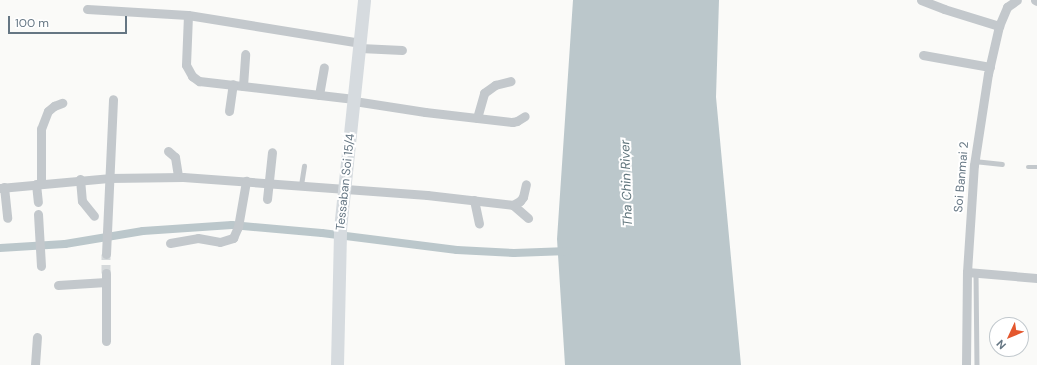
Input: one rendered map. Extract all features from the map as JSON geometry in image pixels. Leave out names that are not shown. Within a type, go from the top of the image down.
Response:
[{"type":"street","name":"Tessaban Soi 15/4","points":[[337,365],[340,229],[364,0]]},
{"type":"street","points":[[921,0],[999,26]]},
{"type":"street","name":"Soi Banmai 2","points":[[966,365],[971,272],[974,161],[990,67],[999,26],[1007,7],[1016,0]]},
{"type":"street","points":[[87,9],[188,15],[360,46],[402,50]]},
{"type":"street","points":[[188,15],[186,56],[190,73],[199,81],[319,95],[512,122],[525,116]]},
{"type":"street","points":[[243,86],[245,54]]},
{"type":"street","points":[[923,56],[990,67]]},
{"type":"street","points":[[319,95],[324,67]]},
{"type":"street","points":[[477,118],[484,93],[495,85],[511,81]]},
{"type":"street","points":[[229,111],[233,84]]},
{"type":"street","points":[[106,245],[113,99]]},
{"type":"street","points":[[38,202],[40,129],[48,111],[54,106],[62,103]]},
{"type":"street","points":[[168,151],[175,158],[178,178]]},
{"type":"street","points":[[267,199],[272,152]]},
{"type":"street","points":[[6,218],[2,187],[80,179],[109,178],[178,178],[246,181],[345,188],[474,200],[513,205],[528,218]]},
{"type":"street","points":[[80,179],[82,201],[94,216]]},
{"type":"street","points":[[170,243],[198,238],[220,242],[233,238],[237,230],[246,181]]},
{"type":"street","points":[[513,205],[520,201],[523,197],[526,184]]},
{"type":"street","points":[[474,200],[479,223]]},
{"type":"street","points":[[38,214],[41,266]]},
{"type":"street","points":[[971,272],[1037,278]]},
{"type":"street","points":[[58,286],[106,277],[106,340]]},
{"type":"street","points":[[35,365],[37,337]]},
{"type":"lane","points":[[974,161],[1002,164]]},
{"type":"lane","points":[[301,185],[304,166]]},
{"type":"lane","points":[[1028,166],[1037,167]]},
{"type":"lane","points":[[971,272],[977,365]]},
{"type":"water","name":"Tha Chin River","points":[[573,0],[719,0],[716,97],[741,365],[565,365],[557,239]]},
{"type":"waterway","points":[[0,248],[65,244],[143,231],[232,225],[322,233],[457,250],[514,253],[568,251]]},
{"type":"tunnel","points":[[106,254],[106,273]]}]
